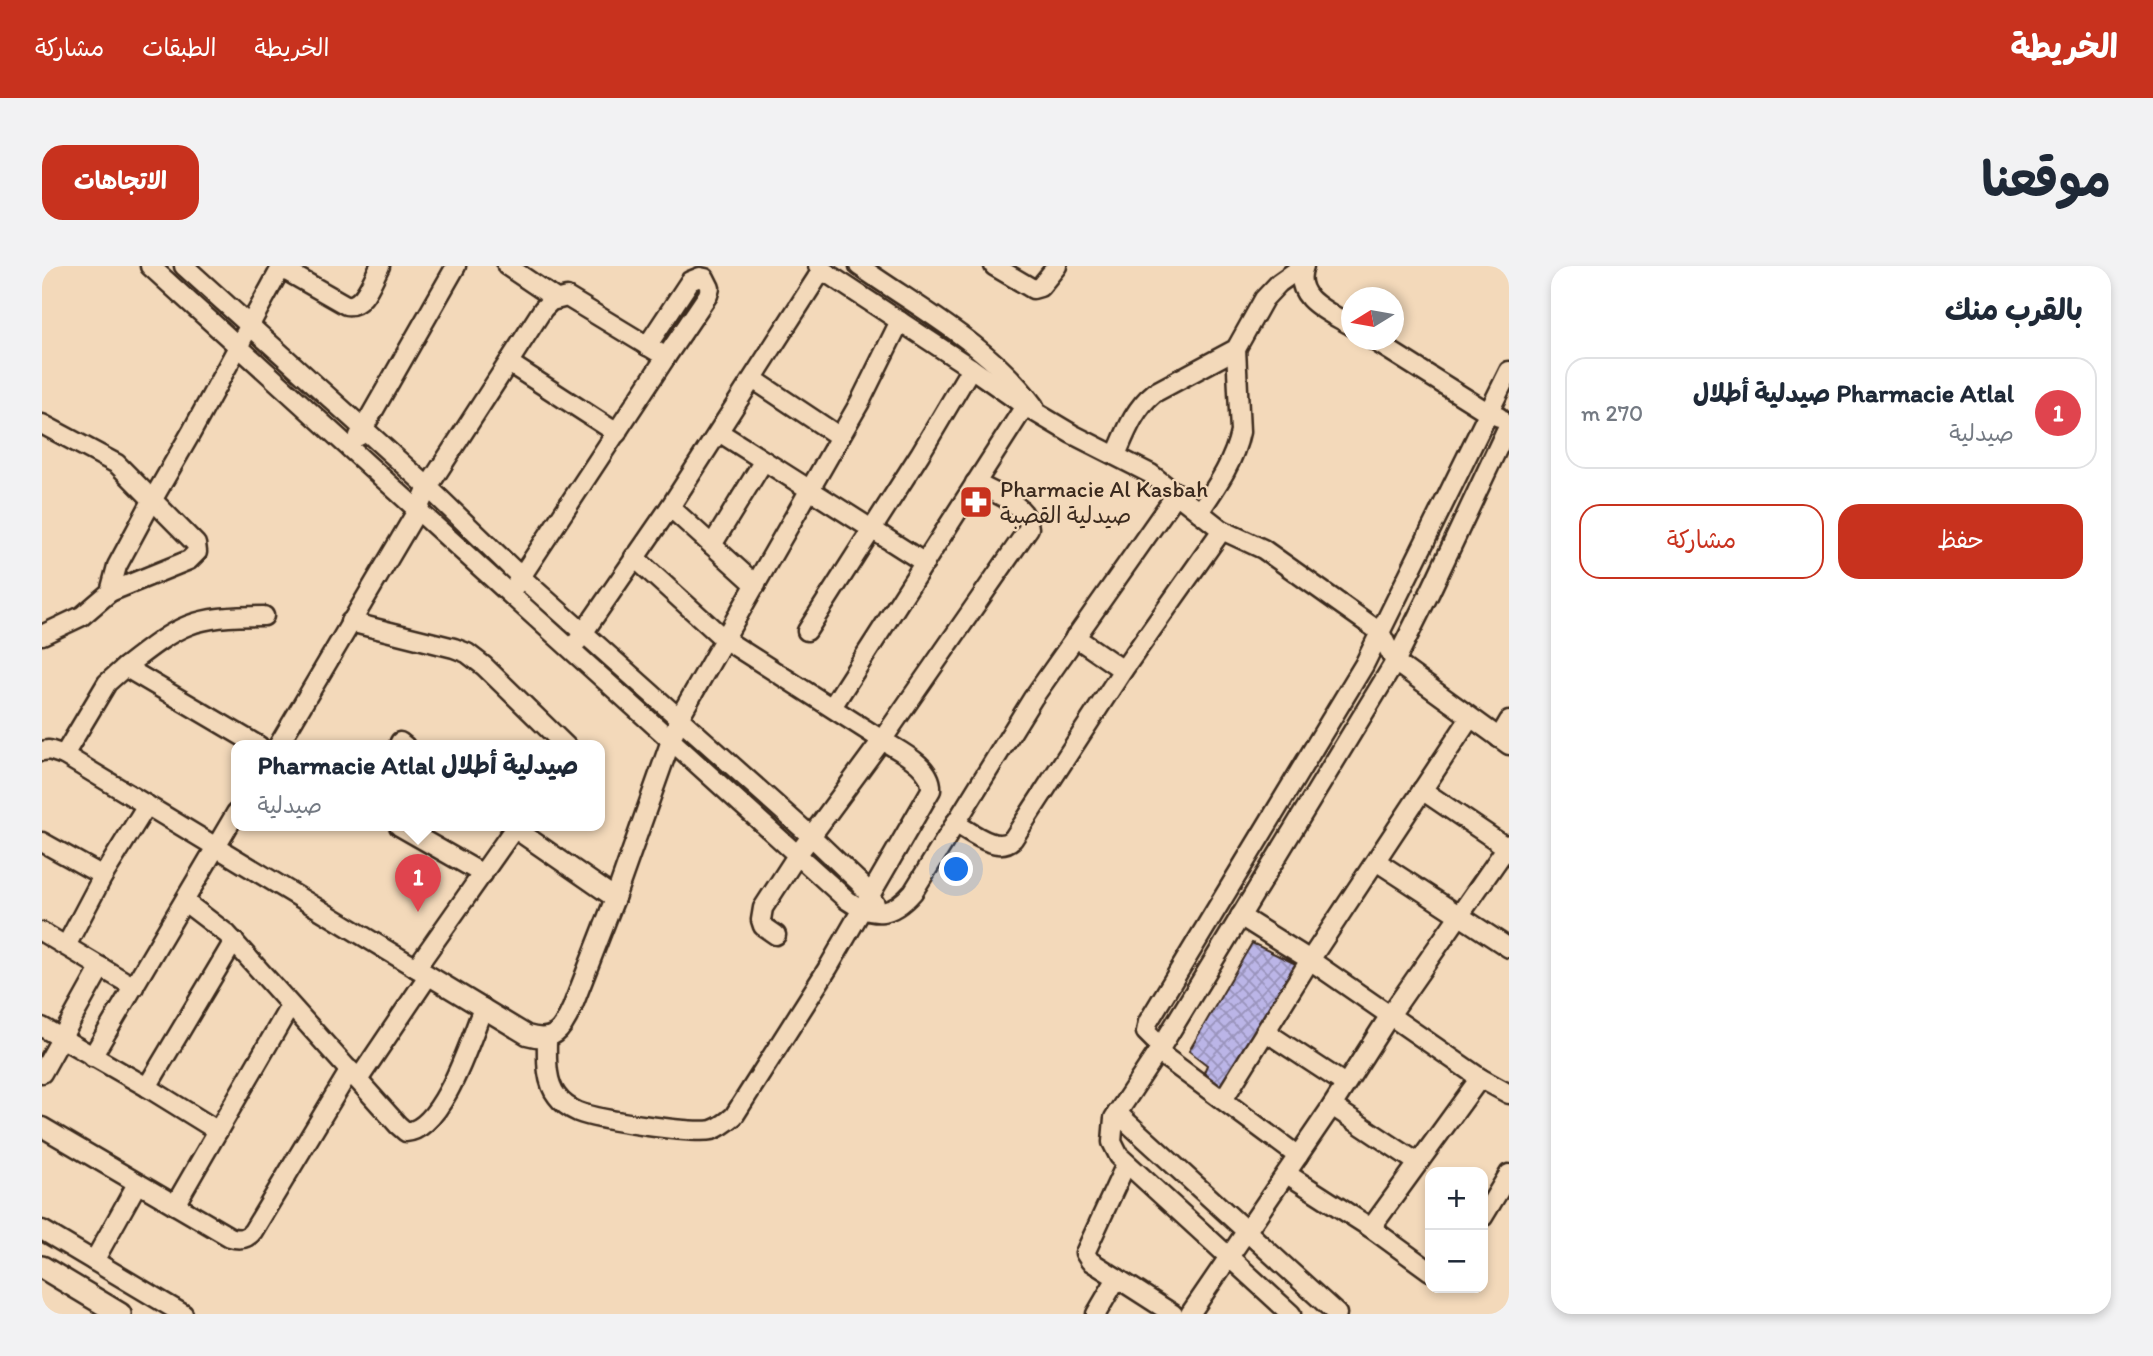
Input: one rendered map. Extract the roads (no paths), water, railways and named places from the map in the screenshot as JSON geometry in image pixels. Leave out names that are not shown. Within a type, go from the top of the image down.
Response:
[{"type":"main road","points":[[42,1267],[120,1314]]},
{"type":"street","points":[[150,266],[847,900],[870,905],[883,912],[894,910],[913,892],[1032,698],[1177,493]]},
{"type":"street","points":[[184,266],[428,487],[521,577],[811,837],[870,905]]},
{"type":"street","points":[[110,592],[117,566],[282,267],[352,306],[361,301],[380,266]]},
{"type":"street","points":[[351,449],[456,266]]},
{"type":"street","points":[[507,266],[556,299]]},
{"type":"street","points":[[843,284],[853,266]]},
{"type":"street","points":[[859,266],[989,356],[1019,386],[1033,410]]},
{"type":"street","points":[[994,266],[1033,289],[1040,287],[1057,266]]},
{"type":"street","points":[[1116,455],[1144,401],[1236,349],[1264,299],[1279,283],[1303,266]]},
{"type":"street","points":[[1303,266],[1300,282],[1305,294],[1341,319]]},
{"type":"street","points":[[571,651],[719,432],[820,268],[1033,410],[1072,434],[1151,474],[1222,530],[1251,541],[1380,632],[1395,662],[1504,742],[1509,721]]},
{"type":"street","points":[[509,595],[708,295],[710,288],[705,278],[694,278],[690,281],[647,346]]},
{"type":"street","points":[[281,740],[428,487],[543,309],[556,299],[568,297],[666,357]]},
{"type":"street","points":[[42,751],[49,750],[64,755],[527,1035],[547,1038],[557,1033],[565,1023],[615,898],[679,718],[840,437],[900,321]]},
{"type":"street","points":[[1199,512],[1221,480],[1238,444],[1240,432],[1236,349]]},
{"type":"street","points":[[1291,1314],[1126,1164],[1112,1142],[1112,1127],[1117,1113],[1159,1050],[1395,662],[1509,422],[1489,413],[1389,350]]},
{"type":"street","points":[[509,363],[617,433]]},
{"type":"street","points":[[807,631],[971,368]]},
{"type":"street","points":[[1298,1156],[1159,1050],[1146,1027],[1364,665],[1509,371]]},
{"type":"street","points":[[753,379],[840,437]]},
{"type":"street","points":[[832,707],[975,483],[1033,410]]},
{"type":"street","points":[[42,424],[117,464],[196,544],[197,552],[189,560],[110,592],[82,616],[42,635]]},
{"type":"street","points":[[719,432],[925,563]]},
{"type":"street","points":[[712,545],[763,462]]},
{"type":"street","points":[[776,935],[763,926],[761,913],[798,854],[882,740],[1029,528],[1028,517],[1019,507],[975,483]]},
{"type":"street","points":[[670,507],[756,585]]},
{"type":"street","points":[[955,823],[995,844],[1004,845],[1013,839],[1123,670],[1222,530]]},
{"type":"street","points":[[547,1038],[548,1073],[553,1090],[566,1106],[577,1112],[597,1118],[682,1130],[709,1130],[723,1126],[734,1116],[870,905],[928,797],[932,783],[922,768],[882,740],[724,639],[634,557]]},
{"type":"street","points":[[64,755],[107,683],[182,626],[224,617],[264,617]]},
{"type":"street","points":[[350,622],[467,653],[484,666],[560,740]]},
{"type":"street","points":[[1075,636],[1123,670]]},
{"type":"street","points":[[125,667],[248,740]]},
{"type":"street","points":[[1223,1100],[1310,960],[1470,718]]},
{"type":"street","points":[[1190,1314],[1287,1174],[1390,1015],[1508,847],[1422,790]]},
{"type":"street","points":[[65,946],[103,876],[147,805]]},
{"type":"street","points":[[92,1057],[231,821]]},
{"type":"street","points":[[408,831],[483,874]]},
{"type":"street","points":[[42,1127],[230,1237],[249,1237],[512,831]]},
{"type":"street","points":[[521,831],[615,898]]},
{"type":"street","points":[[42,842],[103,876]]},
{"type":"street","points":[[1376,861],[1509,948]]},
{"type":"street","points":[[185,902],[219,926],[234,941],[402,1130],[413,1131],[428,1119],[446,1097],[483,1008]]},
{"type":"street","points":[[1240,916],[1509,1094]]},
{"type":"street","points":[[42,932],[134,987]]},
{"type":"street","points":[[147,1087],[234,941]]},
{"type":"street","points":[[1191,951],[1211,965]]},
{"type":"street","points":[[42,1073],[101,967]]},
{"type":"street","points":[[175,1205],[290,1006]]},
{"type":"street","points":[[42,1027],[218,1131]]},
{"type":"street","points":[[1266,1032],[1345,1084]]},
{"type":"street","points":[[1371,1227],[1480,1077]]},
{"type":"street","points":[[1332,1106],[1418,1163]]},
{"type":"street","points":[[1117,1113],[1337,1314]]},
{"type":"street","points":[[1126,1164],[1085,1252],[1090,1261],[1173,1314]]},
{"type":"street","points":[[1287,1174],[1371,1227],[1425,1266]]},
{"type":"street","points":[[1488,1209],[1509,1174]]},
{"type":"street","points":[[94,1261],[137,1184]]},
{"type":"street","points":[[42,1230],[183,1314]]},
{"type":"street","points":[[94,1299],[111,1271]]},
{"type":"street","points":[[1096,1314],[1117,1278]]},
{"type":"place","name":"Pharmacie Al Kasbah صيدلية القصبة","points":[[976,502]]},
{"type":"place","name":"Pharmacie Atlal صيدلية أطلال","points":[[418,912]]}]
